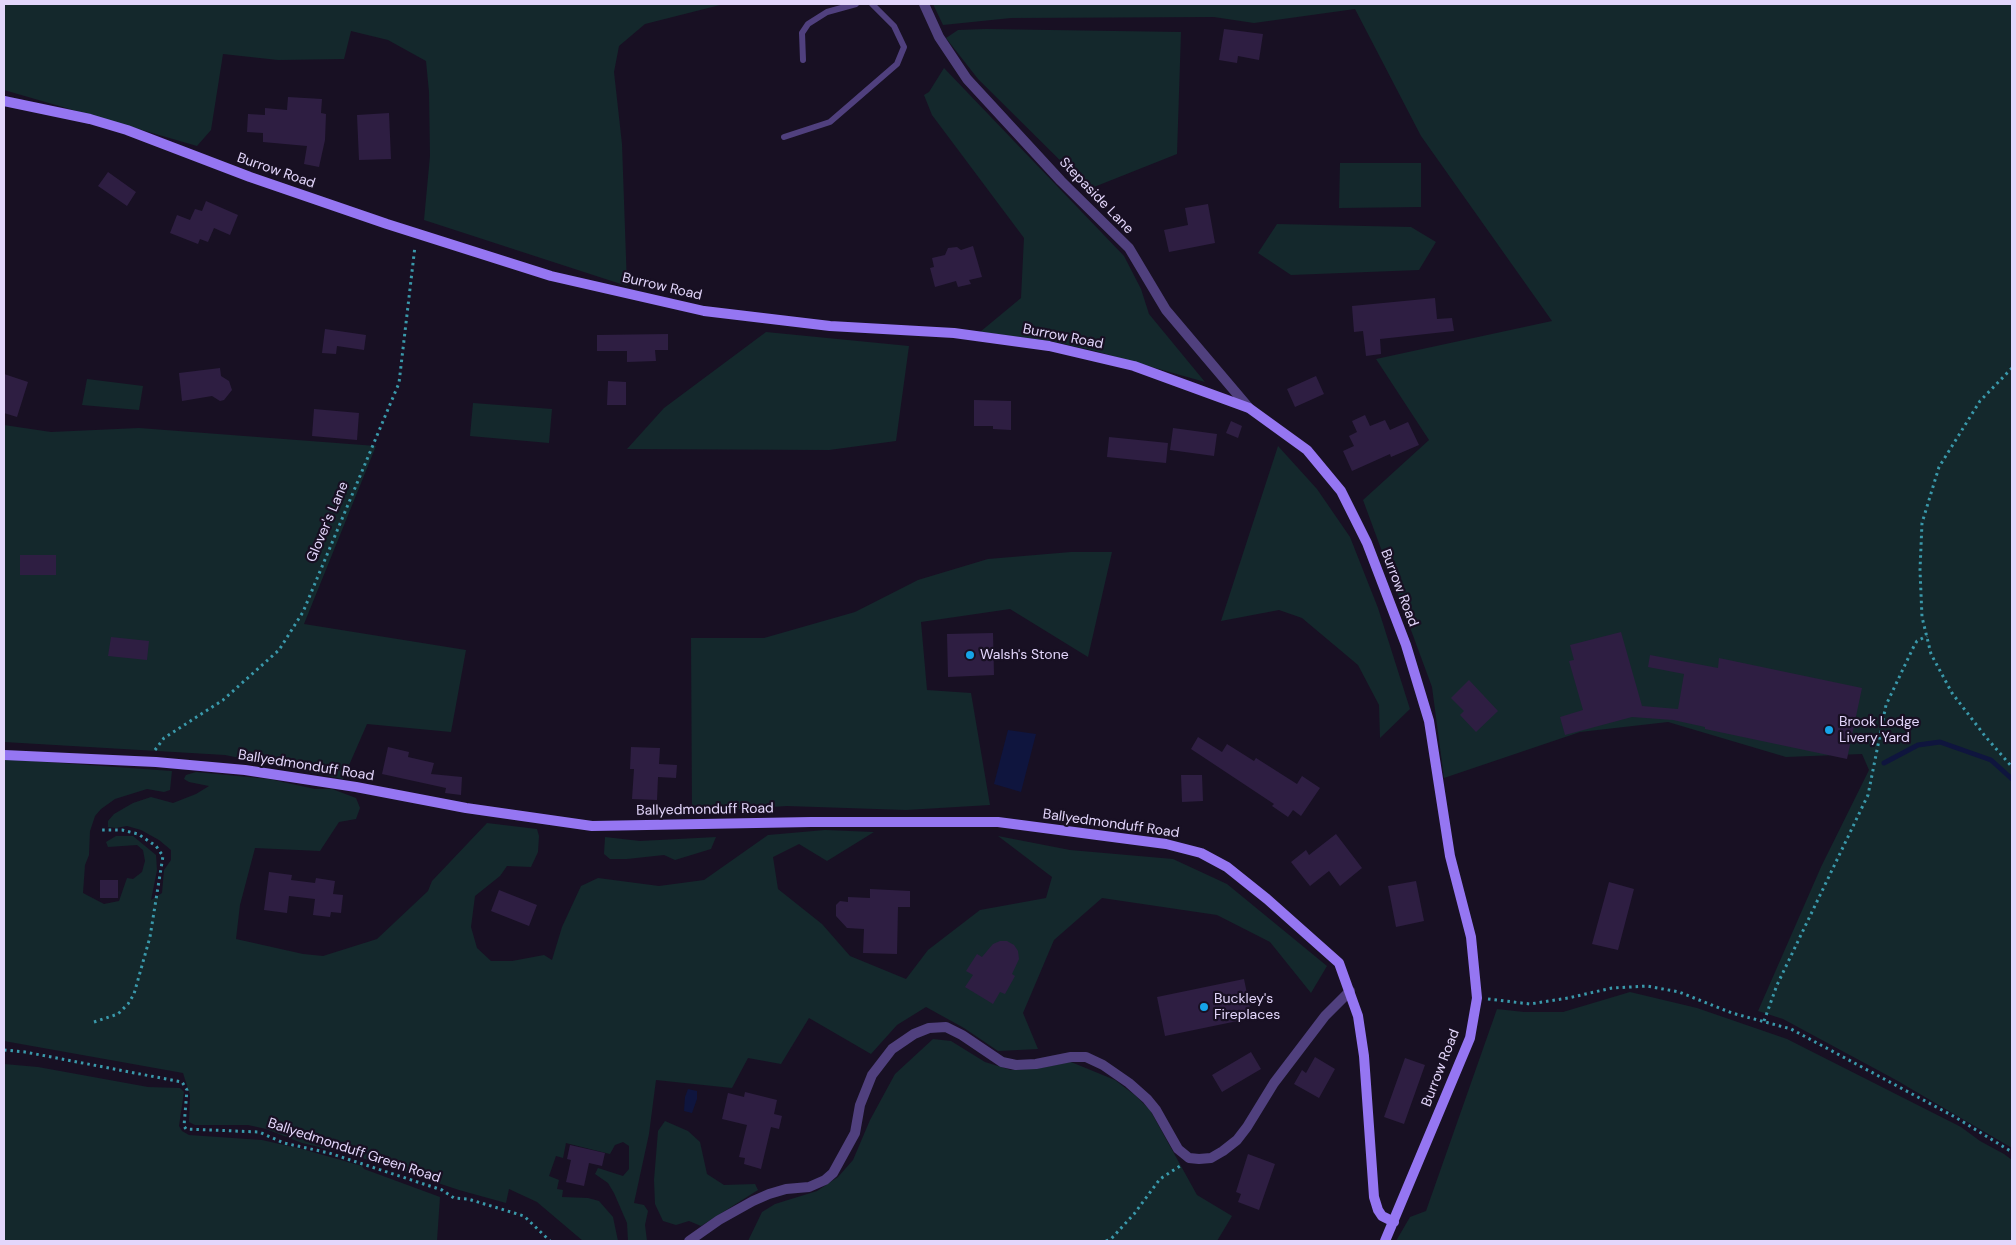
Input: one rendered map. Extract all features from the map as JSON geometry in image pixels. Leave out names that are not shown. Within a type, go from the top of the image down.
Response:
[{"type":"street","name":"Stepaside Lane","points":[[924,4],[939,38],[967,79],[1061,181],[1128,248],[1166,310],[1249,408]]},
{"type":"street","name":"Burrow Road","points":[[4,101],[90,119],[127,130],[250,178],[551,276],[704,311],[830,326],[954,332],[1049,346],[1134,366],[1249,408],[1307,450],[1341,491],[1367,543],[1406,645],[1429,721],[1450,856],[1471,937],[1477,998],[1470,1038],[1394,1222]]},
{"type":"street","name":"Ballyedmonduff Road","points":[[4,755],[156,762],[246,770],[356,787],[466,808],[592,826],[811,822],[998,822],[1166,844],[1201,853],[1226,867],[1267,899],[1339,963],[1358,1016],[1364,1056],[1374,1197],[1382,1216],[1394,1222]]},
{"type":"street","points":[[689,1241],[719,1220],[753,1201],[786,1189],[809,1187],[825,1180],[833,1173],[855,1133],[860,1106],[872,1075],[892,1049],[914,1034],[929,1028],[946,1027],[962,1035],[1002,1062],[1009,1064],[1036,1064],[1071,1057],[1086,1057],[1103,1065],[1129,1082],[1148,1100],[1178,1148],[1189,1158],[1210,1158],[1237,1140],[1274,1083],[1326,1016],[1350,991]]},
{"type":"street","points":[[1385,1241],[1394,1222]]},
{"type":"lane","points":[[803,60],[802,33],[808,24],[827,12],[856,4]]},
{"type":"lane","points":[[784,137],[830,122],[897,64],[904,47],[894,26],[872,4]]},
{"type":"path","name":"Glover's Lane","points":[[150,756],[164,738],[223,700],[279,650],[303,612],[399,383],[417,233]]},
{"type":"path","points":[[2012,368],[1980,401],[1939,467],[1922,523],[1920,570],[1922,617],[1931,654],[1952,693],[2012,767]]},
{"type":"path","points":[[1764,1021],[1777,985],[1868,795],[1886,705],[1914,646],[1917,641],[1926,636]]},
{"type":"path","points":[[94,1022],[118,1014],[128,1004],[134,994],[150,937],[163,856],[156,846],[138,834],[122,830],[99,830]]},
{"type":"path","points":[[1477,998],[1530,1004],[1612,988],[1647,986],[1679,992],[1732,1013],[1791,1029],[1956,1116],[2012,1152]]},
{"type":"path","name":"Ballyedmonduff Green Road","points":[[4,1050],[26,1052],[182,1082],[187,1090],[184,1126],[186,1129],[259,1132],[284,1143],[330,1153],[442,1190],[454,1198],[468,1199],[524,1216],[550,1241]]},
{"type":"path","points":[[1106,1241],[1111,1239],[1134,1214],[1160,1178],[1189,1158]]},
{"type":"green space","points":[[4,4],[724,4],[645,24],[619,46],[614,72],[622,144],[627,286],[424,220],[430,156],[429,92],[426,61],[388,40],[351,31],[344,59],[278,60],[223,54],[211,130],[197,146],[4,90]]},
{"type":"green space","points":[[933,4],[2012,4],[2012,1148],[1896,1080],[1783,1019],[1758,1011],[1821,867],[1869,770],[1862,754],[1786,757],[1668,722],[1580,732],[1444,778],[1432,687],[1363,500],[1429,440],[1376,359],[1552,321],[1421,136],[1355,9],[1254,23],[1214,17],[1011,18],[943,25]]},
{"type":"green space","points":[[958,30],[1181,32],[1177,154],[1089,189],[978,79],[946,38]]},
{"type":"green space","points":[[944,68],[1124,256],[1141,289],[1149,314],[1205,382],[1095,351],[1051,341],[980,332],[1021,298],[1024,238],[932,115],[924,95],[929,92]]},
{"type":"green space","points":[[1340,163],[1421,163],[1421,207],[1339,208]]},
{"type":"green space","points":[[1277,224],[1411,227],[1436,242],[1419,270],[1291,275],[1258,253]]},
{"type":"green space","points":[[766,332],[909,346],[896,441],[829,450],[627,449],[664,408]]},
{"type":"green space","points":[[87,379],[143,386],[139,410],[82,405]]},
{"type":"green space","points":[[473,403],[552,409],[549,443],[470,436]]},
{"type":"green space","points":[[4,425],[51,432],[139,428],[376,446],[304,624],[466,650],[451,732],[367,724],[343,779],[225,755],[4,742]]},
{"type":"green space","points":[[1278,446],[1317,489],[1350,537],[1378,608],[1410,709],[1380,738],[1379,705],[1358,665],[1302,618],[1279,610],[1221,621]]},
{"type":"green space","points":[[1071,552],[1112,552],[1088,657],[1010,609],[921,622],[927,690],[971,693],[990,805],[906,810],[787,806],[692,812],[691,638],[764,638],[855,612],[918,580],[988,559]]},
{"type":"green space","points":[[4,759],[172,771],[170,790],[164,792],[147,789],[115,799],[95,816],[90,831],[89,855],[85,865],[83,893],[104,904],[119,901],[127,878],[133,879],[142,872],[145,861],[143,850],[137,845],[108,847],[106,842],[116,836],[133,836],[156,855],[157,870],[151,900],[162,893],[164,870],[171,860],[171,850],[159,840],[141,830],[127,826],[108,827],[108,821],[114,814],[133,803],[151,797],[173,803],[196,794],[209,786],[189,782],[184,779],[186,775],[196,772],[269,779],[315,789],[332,789],[356,798],[360,808],[356,819],[339,822],[320,851],[255,848],[240,905],[236,939],[303,954],[323,956],[377,939],[428,891],[432,881],[487,823],[537,829],[539,836],[538,852],[531,867],[507,866],[500,876],[475,896],[471,927],[477,948],[491,961],[512,961],[544,955],[552,960],[562,927],[581,886],[598,878],[659,886],[704,880],[768,835],[825,830],[874,832],[827,861],[799,844],[773,857],[778,889],[822,924],[850,956],[906,979],[928,950],[980,910],[1046,898],[1052,877],[998,836],[1070,850],[1173,859],[1227,884],[1327,966],[1311,993],[1270,942],[1217,915],[1102,898],[1054,940],[1023,1013],[1038,1049],[998,1051],[964,1028],[926,1007],[897,1025],[871,1054],[809,1018],[781,1064],[748,1058],[732,1088],[656,1080],[649,1134],[634,1203],[644,1205],[648,1211],[645,1225],[647,1241],[628,1241],[627,1223],[614,1193],[608,1183],[595,1174],[598,1168],[623,1176],[629,1169],[629,1146],[623,1142],[615,1145],[610,1154],[566,1143],[563,1158],[556,1156],[549,1176],[559,1180],[557,1189],[563,1190],[562,1197],[588,1198],[599,1201],[613,1217],[618,1241],[583,1241],[537,1202],[509,1189],[506,1203],[459,1190],[353,1155],[302,1143],[266,1129],[248,1125],[195,1125],[189,1122],[190,1095],[183,1073],[4,1041]]},
{"type":"green space","points":[[605,837],[640,841],[716,837],[711,849],[675,860],[664,855],[610,859],[604,854]]},
{"type":"green space","points":[[1630,992],[1697,1008],[1787,1039],[1961,1127],[1980,1141],[2004,1154],[2012,1160],[2012,1241],[1396,1241],[1410,1217],[1426,1211],[1497,1009],[1524,1012],[1563,1012]]},
{"type":"green space","points":[[933,1039],[951,1041],[985,1062],[1011,1070],[1041,1068],[1071,1062],[1115,1080],[1136,1096],[1150,1110],[1197,1195],[1232,1216],[1217,1241],[748,1241],[762,1212],[775,1204],[817,1191],[838,1177],[853,1160],[870,1120],[895,1074]]},
{"type":"green space","points":[[4,1064],[38,1067],[148,1087],[180,1088],[184,1092],[179,1126],[182,1131],[189,1135],[262,1140],[302,1149],[362,1166],[364,1169],[440,1197],[437,1241],[4,1241]]},
{"type":"green space","points":[[665,1121],[688,1131],[700,1142],[707,1174],[724,1185],[755,1184],[758,1190],[701,1226],[689,1221],[676,1225],[663,1221],[655,1204],[654,1180],[658,1131]]},
{"type":"shaded area","points":[[1008,730],[1036,734],[1021,792],[994,784]]},
{"type":"shaded area","points":[[688,1089],[697,1091],[697,1099],[692,1113],[684,1111],[685,1097]]},
{"type":"building","points":[[1224,29],[1263,34],[1259,60],[1238,56],[1237,63],[1219,60]]},
{"type":"building","points":[[288,97],[322,99],[321,113],[326,114],[325,140],[319,167],[304,164],[307,146],[263,142],[263,133],[247,132],[248,114],[265,115],[265,108],[287,110]]},
{"type":"building","points":[[389,113],[391,159],[359,160],[357,115]]},
{"type":"building","points":[[108,172],[136,192],[127,206],[98,186]]},
{"type":"building","points":[[206,201],[238,215],[230,235],[214,228],[208,242],[200,239],[198,244],[170,233],[177,215],[190,220],[195,209],[202,211]]},
{"type":"building","points":[[1208,204],[1215,243],[1169,252],[1164,230],[1188,225],[1185,208]]},
{"type":"building","points":[[973,246],[982,277],[969,280],[971,284],[958,287],[956,281],[935,287],[930,268],[934,267],[932,258],[945,255],[948,248],[957,247],[961,250]]},
{"type":"building","points":[[1435,298],[1437,319],[1452,318],[1454,331],[1380,339],[1381,354],[1366,356],[1363,331],[1354,332],[1352,306]]},
{"type":"building","points":[[325,329],[366,335],[364,350],[337,346],[336,354],[322,353]]},
{"type":"building","points":[[668,334],[668,350],[655,350],[656,361],[627,362],[627,351],[597,351],[597,335]]},
{"type":"building","points":[[220,368],[221,376],[229,381],[232,390],[224,400],[220,401],[212,396],[182,401],[179,373]]},
{"type":"building","points":[[4,374],[28,382],[17,417],[4,413]]},
{"type":"building","points":[[1316,376],[1324,394],[1295,407],[1287,389]]},
{"type":"building","points":[[608,381],[626,382],[626,405],[607,405]]},
{"type":"building","points":[[974,400],[1011,401],[1011,430],[993,429],[993,426],[974,426]]},
{"type":"building","points":[[314,409],[359,413],[357,440],[312,436]]},
{"type":"building","points":[[1365,415],[1370,426],[1385,420],[1390,430],[1408,422],[1419,445],[1391,457],[1390,454],[1352,471],[1343,451],[1354,446],[1349,436],[1357,432],[1352,421]]},
{"type":"building","points":[[1231,421],[1242,426],[1238,438],[1226,433]]},
{"type":"building","points":[[1173,428],[1217,434],[1214,456],[1170,450]]},
{"type":"building","points":[[1109,437],[1168,443],[1166,463],[1107,457]]},
{"type":"building","points":[[20,555],[56,555],[56,575],[20,575]]},
{"type":"building","points":[[1621,632],[1642,706],[1678,709],[1684,674],[1648,667],[1650,655],[1718,668],[1719,658],[1862,688],[1847,759],[1705,729],[1705,727],[1673,720],[1632,717],[1565,735],[1560,717],[1583,710],[1569,661],[1574,660],[1570,645]]},
{"type":"building","name":"Walsh's Stone","points":[[993,633],[994,675],[948,677],[947,634]]},
{"type":"building","points":[[111,637],[149,641],[147,660],[108,656]]},
{"type":"building","points":[[1469,680],[1498,711],[1476,732],[1460,715],[1464,711],[1451,698]]},
{"type":"building","points":[[1198,737],[1222,752],[1227,744],[1254,761],[1256,758],[1297,784],[1302,776],[1320,788],[1301,816],[1293,810],[1288,817],[1272,806],[1274,804],[1191,749]]},
{"type":"building","points":[[388,747],[409,752],[408,757],[434,763],[431,774],[462,777],[461,795],[445,793],[446,788],[382,774]]},
{"type":"building","points":[[631,747],[660,748],[659,764],[677,765],[676,778],[658,777],[657,800],[632,799],[634,769],[630,769]]},
{"type":"building","points":[[1181,775],[1202,775],[1203,801],[1182,802]]},
{"type":"building","points":[[1336,834],[1362,868],[1340,886],[1329,871],[1310,886],[1291,862],[1306,850],[1309,855]]},
{"type":"building","points":[[269,872],[292,875],[291,880],[315,883],[316,878],[335,881],[333,894],[343,895],[341,913],[331,912],[330,917],[313,915],[315,899],[289,896],[287,913],[264,910]]},
{"type":"building","points":[[100,880],[118,880],[118,898],[100,898]]},
{"type":"building","points":[[1416,881],[1424,921],[1396,927],[1388,886]]},
{"type":"building","points":[[1609,882],[1634,889],[1618,950],[1592,944]]},
{"type":"building","points":[[870,889],[910,891],[910,907],[898,907],[897,954],[863,953],[864,929],[847,928],[836,916],[836,905],[840,901],[848,902],[848,897],[870,898]]},
{"type":"building","points":[[499,890],[537,905],[529,926],[491,911]]},
{"type":"building","points":[[1007,941],[1014,945],[1018,951],[1019,959],[1012,974],[1015,976],[1005,994],[1000,992],[993,1004],[965,987],[973,975],[966,971],[977,954],[982,957],[993,944]]},
{"type":"building","name":"Buckley's Fireplaces","points":[[1244,979],[1252,1018],[1165,1036],[1157,997]]},
{"type":"building","points":[[1251,1052],[1261,1069],[1222,1092],[1212,1075]]},
{"type":"building","points":[[1315,1057],[1335,1069],[1319,1098],[1294,1084],[1302,1070],[1306,1073]]},
{"type":"building","points":[[1405,1058],[1425,1065],[1404,1124],[1384,1117]]},
{"type":"building","points":[[745,1092],[777,1100],[774,1114],[782,1116],[779,1129],[771,1127],[761,1169],[744,1164],[745,1158],[739,1157],[747,1125],[722,1119],[728,1093],[744,1097]]},
{"type":"building","points":[[570,1145],[605,1153],[602,1166],[589,1163],[584,1186],[566,1182],[571,1160],[567,1159]]},
{"type":"building","points":[[1248,1154],[1275,1164],[1259,1210],[1238,1202],[1241,1194],[1236,1192]]},
{"type":"waterway","points":[[1884,763],[1918,745],[1940,742],[1991,760],[2012,779]]},
{"type":"place","name":"Walsh's Stone","points":[[970,655]]},
{"type":"place","name":"Brook Lodge Livery Yard","points":[[1829,730]]},
{"type":"place","name":"Buckley's Fireplaces","points":[[1204,1007]]}]
